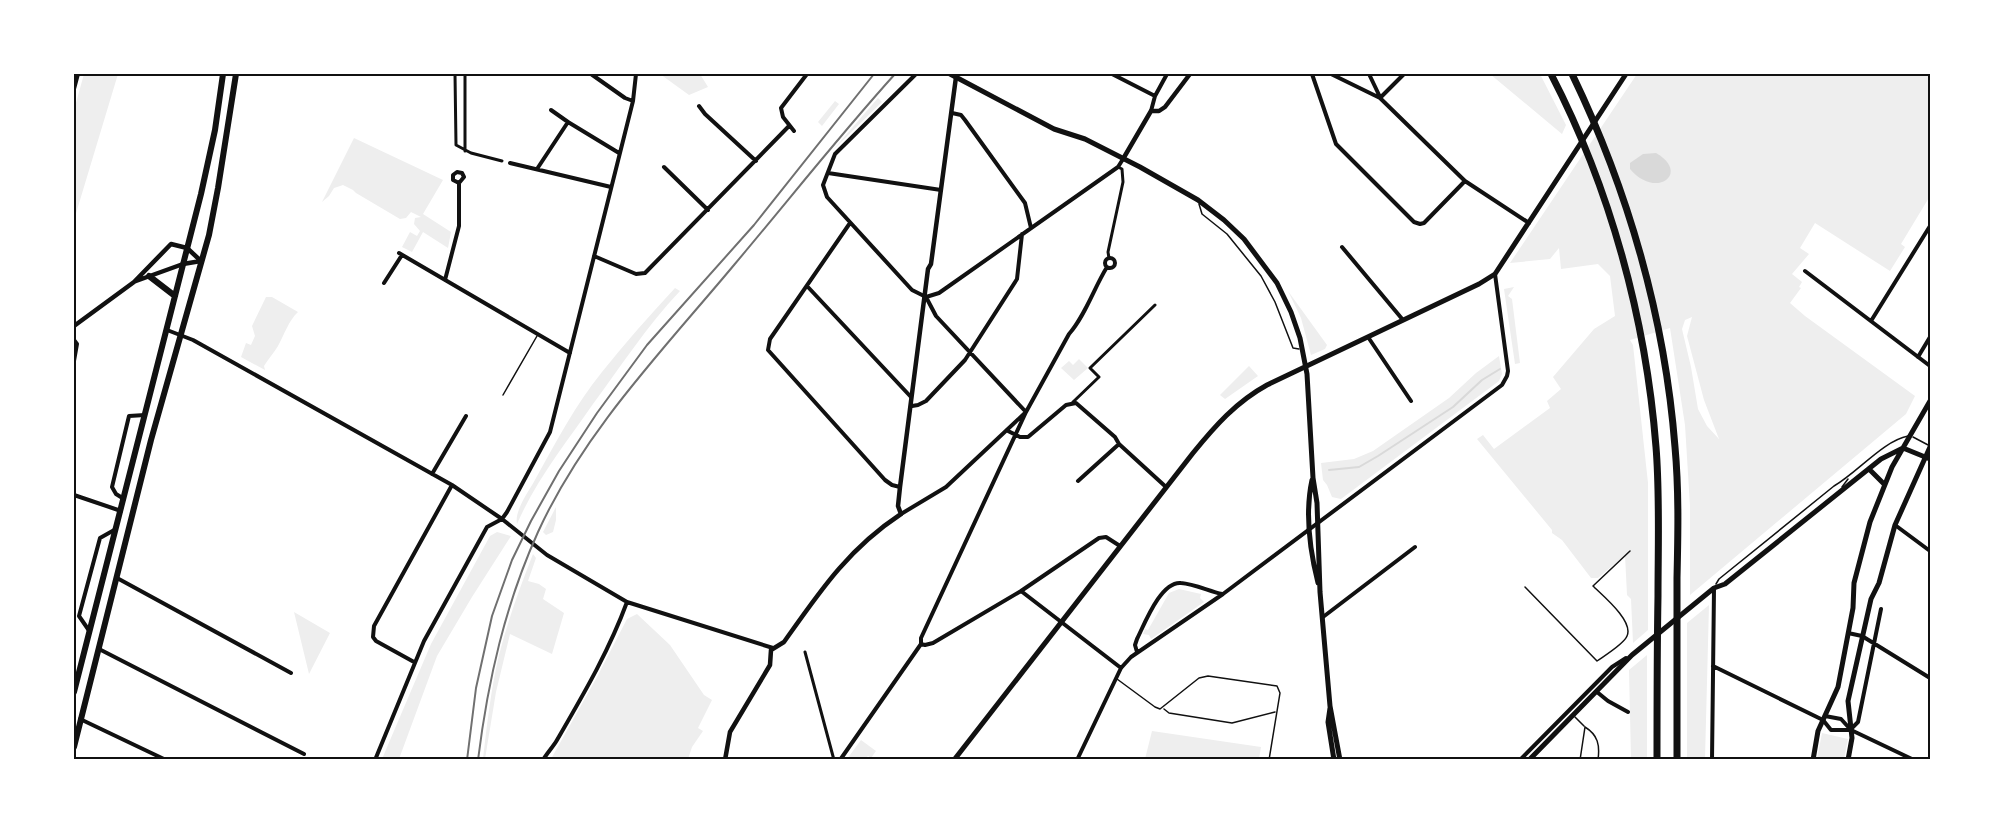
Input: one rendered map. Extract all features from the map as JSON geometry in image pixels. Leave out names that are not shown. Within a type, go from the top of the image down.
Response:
[{"type":"highway","points":[[1551,74],[1585,151],[1608,214],[1643,343],[1653,416],[1658,482],[1657,759]]},
{"type":"highway","points":[[1572,74],[1592,116],[1622,195],[1659,327],[1669,393],[1677,482],[1677,759]]},
{"type":"main road","points":[[74,692],[187,248],[215,130],[223,74]]},
{"type":"main road","points":[[74,747],[116,578],[201,261],[218,188],[236,74]]},
{"type":"main road","points":[[950,74],[957,75],[1054,129],[1085,139],[1198,201],[1232,227],[1269,270],[1291,312],[1305,357],[1312,478],[1309,497],[1310,528],[1315,571],[1320,591]]},
{"type":"main road","points":[[954,759],[1219,422],[1253,392],[1479,284],[1495,274],[1626,74]]},
{"type":"main road","points":[[149,276],[175,296]]},
{"type":"main road","points":[[1813,759],[1818,731],[1838,687],[1853,608],[1854,583],[1870,522],[1884,484],[1930,401]]},
{"type":"main road","points":[[1848,759],[1852,738],[1848,700],[1870,599],[1879,583],[1895,525],[1928,458],[1930,446]]},
{"type":"main road","points":[[1529,759],[1632,655],[1706,594],[1725,584],[1869,468],[1885,456],[1903,448],[1928,458]]},
{"type":"main road","points":[[1869,468],[1884,484]]},
{"type":"main road","points":[[1312,478],[1318,522],[1320,591],[1330,706],[1341,759]]},
{"type":"main road","points":[[1330,706],[1328,722],[1334,759]]},
{"type":"street","points":[[74,89],[78,74]]},
{"type":"street","points":[[455,74],[456,144],[465,151],[502,161]]},
{"type":"street","points":[[465,74],[465,151]]},
{"type":"street","points":[[591,74],[625,98],[633,101]]},
{"type":"street","points":[[375,759],[414,662],[487,527],[502,519],[512,506],[550,432],[633,101],[636,74]]},
{"type":"street","points":[[794,131],[782,115],[782,105],[807,74]]},
{"type":"street","points":[[916,74],[835,154],[823,189],[827,197],[912,290],[926,297],[936,316],[1026,412]]},
{"type":"street","points":[[1112,74],[1155,96]]},
{"type":"street","points":[[926,297],[939,293],[1118,167],[1151,111],[1155,96],[1167,74]]},
{"type":"street","points":[[1151,111],[1162,110],[1190,74]]},
{"type":"street","points":[[1312,74],[1336,144],[1414,222],[1424,223],[1465,181]]},
{"type":"street","points":[[1331,74],[1380,98],[1465,181],[1529,222]]},
{"type":"street","points":[[1369,74],[1380,98]]},
{"type":"street","points":[[1380,98],[1404,74]]},
{"type":"street","points":[[901,514],[898,506],[900,487],[928,269],[931,264],[957,75]]},
{"type":"street","points":[[699,106],[756,161]]},
{"type":"street","points":[[551,110],[619,153]]},
{"type":"street","points":[[952,113],[959,114],[965,120],[1025,203],[1031,228]]},
{"type":"street","points":[[537,169],[568,122]]},
{"type":"street","points":[[594,256],[636,274],[645,273],[789,126]]},
{"type":"street","points":[[510,163],[611,186]]},
{"type":"street","points":[[664,167],[708,210]]},
{"type":"street","points":[[1107,267],[1112,267],[1115,263],[1109,258],[1107,252],[1122,182],[1122,169],[1118,167]]},
{"type":"street","points":[[828,173],[941,190]]},
{"type":"street","points":[[446,280],[459,226],[459,183]]},
{"type":"street","points":[[850,223],[770,339],[768,350],[885,480],[900,487]]},
{"type":"street","points":[[1871,321],[1930,226]]},
{"type":"street","points":[[912,406],[926,401],[970,353],[1017,279],[1022,234]]},
{"type":"street","points":[[74,326],[134,282],[171,244],[187,248],[201,261]]},
{"type":"street","points":[[1342,247],[1403,320]]},
{"type":"street","points":[[384,283],[400,254],[570,353]]},
{"type":"street","points":[[840,759],[921,644],[921,638],[1026,412],[1069,334],[1085,311],[1107,267],[1105,262],[1109,258]]},
{"type":"street","points":[[134,282],[183,264],[201,261]]},
{"type":"street","points":[[1805,271],[1930,366]]},
{"type":"street","points":[[1077,759],[1121,668],[1137,652],[1222,594],[1505,382],[1508,371],[1495,274]]},
{"type":"street","points":[[807,286],[912,398]]},
{"type":"street","points":[[1007,430],[1025,438],[1030,436],[1065,405],[1073,402],[1099,377],[1090,368],[1155,305]]},
{"type":"street","points":[[167,330],[181,334],[452,485],[502,519],[539,550],[627,602],[773,648]]},
{"type":"street","points":[[1368,336],[1411,401]]},
{"type":"street","points":[[1918,357],[1930,337]]},
{"type":"street","points":[[74,340],[77,344],[74,361]]},
{"type":"street","points":[[1073,402],[1080,405],[1166,487]]},
{"type":"street","points":[[725,759],[730,732],[770,665],[770,653],[773,648],[784,642],[843,561],[901,514],[946,487],[1026,412]]},
{"type":"street","points":[[124,499],[116,494],[112,487],[129,416],[145,415]]},
{"type":"street","points":[[432,474],[466,416]]},
{"type":"street","points":[[1078,481],[1119,444]]},
{"type":"street","points":[[414,662],[376,641],[373,637],[374,626],[452,485]]},
{"type":"street","points":[[74,495],[121,511]]},
{"type":"street","points":[[1895,525],[1930,551]]},
{"type":"street","points":[[90,632],[79,616],[100,538],[116,529]]},
{"type":"street","points":[[921,644],[929,645],[1020,591],[1099,538],[1106,537],[1120,546]]},
{"type":"street","points":[[1323,617],[1415,547]]},
{"type":"street","points":[[116,578],[291,673]]},
{"type":"street","points":[[1137,652],[1135,645],[1137,639],[1168,586],[1180,583],[1222,594]]},
{"type":"street","points":[[1712,759],[1714,588]]},
{"type":"street","points":[[1020,591],[1121,668]]},
{"type":"street","points":[[543,759],[555,744],[595,674],[615,635],[627,602]]},
{"type":"street","points":[[1824,718],[1831,730],[1851,730],[1858,722],[1881,609]]},
{"type":"street","points":[[1848,633],[1862,636],[1930,678]]},
{"type":"street","points":[[99,649],[304,754]]},
{"type":"street","points":[[805,652],[834,759]]},
{"type":"street","points":[[1520,759],[1612,667],[1632,655]]},
{"type":"street","points":[[1713,666],[1824,718],[1841,719],[1851,730],[1914,759]]},
{"type":"street","points":[[1597,692],[1628,712]]},
{"type":"street","points":[[80,718],[166,759]]},
{"type":"lane","points":[[1198,201],[1202,214],[1227,234],[1259,273],[1275,302],[1293,348],[1303,349]]},
{"type":"lane","points":[[503,395],[538,335]]},
{"type":"lane","points":[[1714,588],[1724,575],[1893,441],[1910,436],[1930,446]]},
{"type":"lane","points":[[1836,495],[1850,476]]},
{"type":"lane","points":[[1525,587],[1597,661],[1628,635],[1621,615],[1593,586],[1630,551]]},
{"type":"lane","points":[[1163,708],[1199,678],[1208,676],[1277,686],[1280,693],[1269,759]]},
{"type":"lane","points":[[1116,678],[1155,707],[1163,708],[1169,713],[1232,723],[1277,711]]},
{"type":"lane","points":[[1573,715],[1590,730],[1599,742],[1598,759]]},
{"type":"lane","points":[[1580,759],[1585,727]]},
{"type":"shaded area","points":[[84,74],[118,74],[74,220],[74,110]]},
{"type":"shaded area","points":[[660,74],[700,74],[708,87],[689,95]]},
{"type":"shaded area","points":[[1490,74],[1540,74],[1566,125],[1562,134]]},
{"type":"shaded area","points":[[1637,74],[1930,74],[1930,196],[1901,244],[1905,247],[1890,271],[1815,223],[1800,248],[1809,254],[1792,274],[1802,282],[1799,287],[1801,288],[1790,303],[1915,396],[1906,414],[1690,595],[1690,506],[1685,425],[1670,328],[1630,340],[1633,345],[1648,483],[1648,630],[1633,643],[1631,599],[1627,595],[1625,555],[1598,578],[1591,578],[1477,439],[1483,435],[1494,449],[1550,408],[1547,401],[1561,389],[1553,377],[1594,329],[1615,316],[1610,276],[1598,264],[1561,269],[1559,248],[1550,259],[1510,263]],"holes":[[[1692,317],[1687,336],[1704,400],[1719,439],[1707,426],[1698,409],[1682,329],[1685,320]]]},
{"type":"shaded area","points":[[878,98],[882,102],[833,150]]},
{"type":"shaded area","points":[[835,101],[839,104],[822,126],[818,122]]},
{"type":"shaded area","points":[[354,138],[443,180],[423,214],[451,232],[448,248],[423,232],[412,252],[402,247],[410,232],[417,236],[420,231],[414,224],[415,218],[421,217],[411,212],[406,218],[400,219],[343,185],[334,188],[322,202]]},
{"type":"shaded area","points":[[1656,153],[1666,161],[1670,168],[1670,175],[1666,180],[1659,183],[1650,182],[1640,178],[1630,169],[1630,163],[1643,154]]},
{"type":"shaded area","points":[[1514,287],[1508,296],[1512,299],[1520,363],[1515,364],[1504,289]]},
{"type":"shaded area","points":[[675,288],[680,291],[645,332],[562,448],[533,492],[517,524],[523,500],[584,397],[620,350]]},
{"type":"shaded area","points":[[1288,291],[1327,345],[1325,349],[1311,355],[1301,318]]},
{"type":"shaded area","points":[[266,297],[272,297],[298,312],[264,366],[265,370],[241,357],[246,343],[251,345],[255,336],[252,326]]},
{"type":"shaded area","points":[[1499,356],[1502,374],[1499,381],[1341,499],[1332,497],[1323,480],[1321,463],[1354,459],[1373,451],[1449,398]]},
{"type":"shaded area","points":[[1079,359],[1088,368],[1074,380],[1061,368],[1069,361],[1073,365]]},
{"type":"shaded area","points":[[1249,366],[1258,376],[1225,399],[1220,395]]},
{"type":"shaded area","points":[[556,507],[553,532],[546,535],[543,532]]},
{"type":"shaded area","points":[[497,532],[511,536],[437,656],[399,759],[382,759],[431,644],[490,536]]},
{"type":"shaded area","points":[[533,554],[536,558],[528,581],[546,589],[543,599],[564,613],[552,654],[510,634],[496,692],[485,759],[483,759],[491,694],[499,655]]},
{"type":"shaded area","points":[[1179,589],[1201,594],[1200,598],[1204,602],[1151,639],[1149,635],[1143,634],[1145,629],[1148,630],[1169,593]]},
{"type":"shaded area","points":[[1709,605],[1705,759],[1687,759],[1687,623]]},
{"type":"shaded area","points":[[294,612],[330,633],[309,674]]},
{"type":"shaded area","points":[[637,614],[670,645],[704,695],[712,700],[698,728],[703,731],[692,747],[688,759],[551,759],[627,619]]},
{"type":"shaded area","points":[[1647,655],[1647,759],[1631,759],[1629,670]]},
{"type":"shaded area","points":[[1152,731],[1261,747],[1259,759],[1145,759]]},
{"type":"shaded area","points":[[1822,733],[1848,739],[1844,759],[1817,759]]},
{"type":"shaded area","points":[[861,740],[876,751],[871,758],[868,756],[865,759],[847,759]]},
{"type":"waterway","points":[[1329,470],[1359,467],[1378,456],[1453,407],[1482,380],[1500,369]]},
{"type":"railway","points":[[467,760],[476,688],[492,616],[512,560],[559,471],[597,413],[647,345],[754,225],[874,74]]},
{"type":"railway","points":[[478,760],[499,643],[516,587],[538,532],[578,459],[653,360],[895,74]]}]
